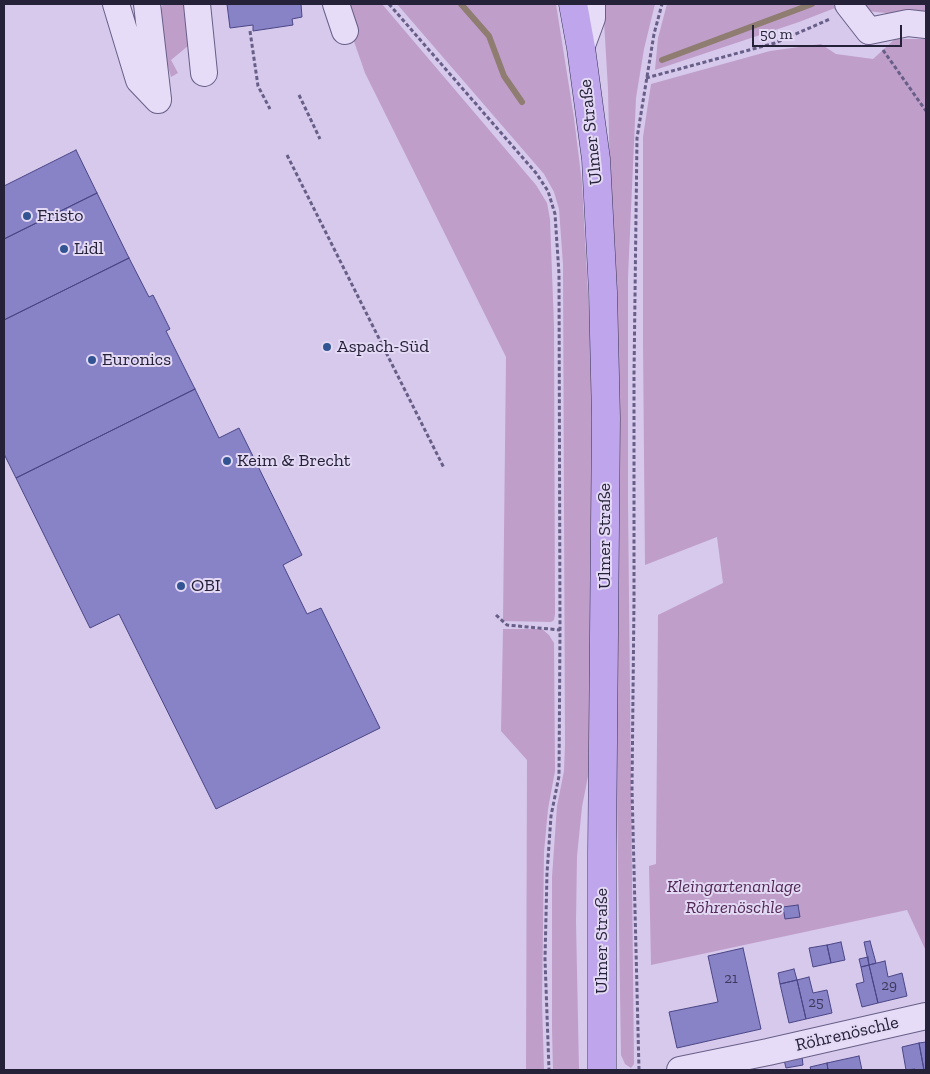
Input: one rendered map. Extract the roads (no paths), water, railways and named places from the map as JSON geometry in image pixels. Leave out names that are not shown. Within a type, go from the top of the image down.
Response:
[{"type":"main road","name":"Ulmer Straße","points":[[573,4],[596,159],[603,292],[606,418],[602,1070]]},
{"type":"street","points":[[117,4],[139,80],[158,100],[147,4]]},
{"type":"street","points":[[197,4],[204,74]]},
{"type":"street","points":[[336,4],[345,31]]},
{"type":"street","points":[[581,48],[592,18],[592,4]]},
{"type":"street","points":[[850,6],[869,31],[908,23],[926,25]]},
{"type":"street","name":"Röhrenöschle","points":[[680,1070],[770,1061],[926,1016]]},
{"type":"waterway","points":[[461,4],[489,36],[504,76],[522,102]]},
{"type":"waterway","points":[[662,60],[812,4]]},
{"type":"place","name":"Fristo","points":[[27,216]]},
{"type":"place","name":"Lidl","points":[[64,249]]},
{"type":"place","name":"Aspach-Süd","points":[[327,347]]},
{"type":"place","name":"Euronics","points":[[92,360]]},
{"type":"place","name":"Keim & Brecht","points":[[227,461]]},
{"type":"place","name":"OBI","points":[[181,586]]},
{"type":"park label","name":"Kleingartenanlage Röhrenöschle","points":[[734,898]]}]
